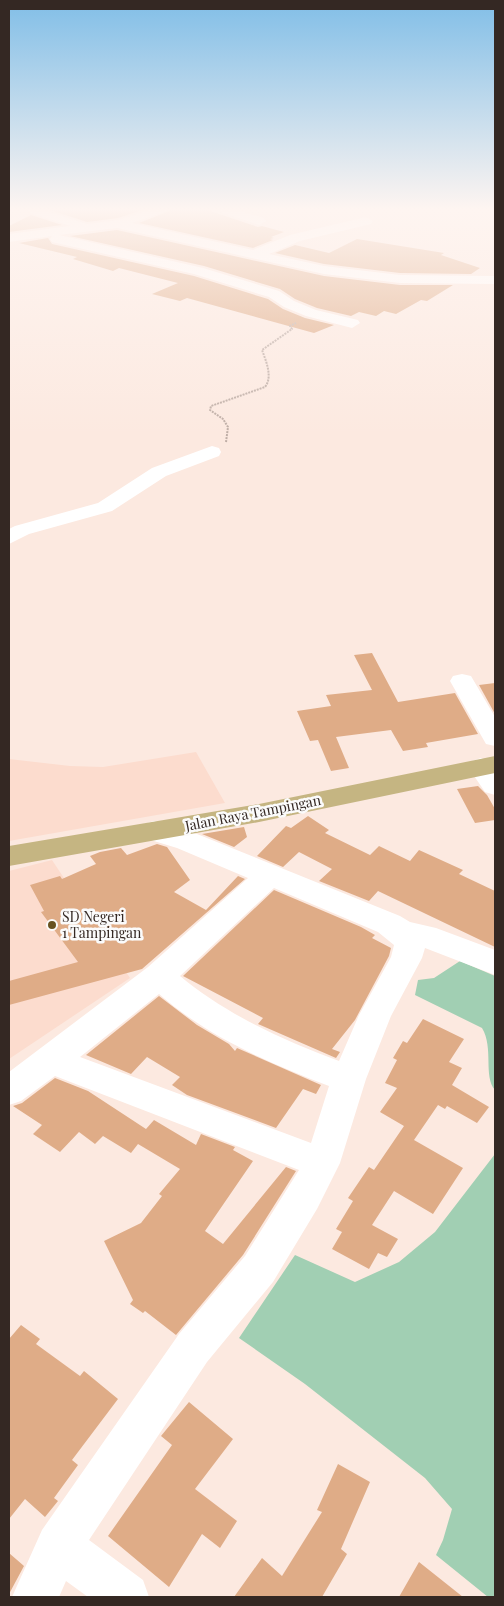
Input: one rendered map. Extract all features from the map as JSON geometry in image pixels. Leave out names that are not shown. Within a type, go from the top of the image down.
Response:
[{"type":"main road","name":"Jalan Raya Tampingan","points":[[9,856],[491,773]]},
{"type":"street","points":[[242,285],[274,294],[289,304],[311,313],[352,323]]},
{"type":"street","points":[[274,294],[290,287]]},
{"type":"street","points":[[9,538],[22,530],[106,507],[159,472],[212,452]]},
{"type":"street","points":[[462,681],[495,738]]},
{"type":"street","points":[[154,831],[187,842],[388,924],[403,933],[433,938],[495,963]]},
{"type":"street","points":[[9,1091],[52,1060],[159,976],[269,876]]},
{"type":"street","points":[[35,1597],[58,1546],[193,1348],[259,1269],[304,1197],[322,1163],[349,1079],[375,1015],[406,958],[410,945],[403,933]]},
{"type":"street","points":[[159,976],[171,987],[213,1016],[280,1053],[349,1079]]},
{"type":"street","points":[[52,1060],[322,1163]]},
{"type":"street","points":[[58,1546],[126,1597]]},
{"type":"path","points":[[212,452],[224,445],[229,430],[226,420],[210,410],[211,406],[265,387],[268,383],[269,372],[262,350],[292,329],[290,326],[311,313]]},
{"type":"shaded area","points":[[196,752],[225,803],[9,841],[9,759],[70,766],[103,767]]},
{"type":"shaded area","name":"SD Negeri 1 Tampingan","points":[[52,860],[130,978],[9,1059],[9,871]]},
{"type":"green space","points":[[460,961],[495,976],[495,1090],[491,1084],[486,1036],[482,1028],[415,995],[418,980],[434,978]]},
{"type":"green space","points":[[495,1154],[495,1597],[488,1597],[436,1555],[443,1540],[452,1509],[425,1478],[305,1384],[239,1338],[295,1255],[355,1282],[399,1262],[435,1232]]},
{"type":"building","points":[[173,285],[223,285],[268,299],[283,309],[305,318],[334,325],[314,333],[187,298],[180,301],[152,294]]},
{"type":"building","points":[[267,285],[453,285],[427,301],[421,300],[396,314],[384,311],[376,316],[359,312],[351,316],[317,308],[295,299],[280,289]]},
{"type":"building","points":[[372,653],[398,702],[455,693],[478,734],[426,743],[428,747],[403,751],[391,730],[336,737],[349,768],[331,771],[318,740],[310,741],[297,711],[331,706],[326,695],[372,690],[354,655]]},
{"type":"building","points":[[495,683],[495,714],[479,685]]},
{"type":"building","points":[[478,786],[487,795],[495,809],[495,820],[475,823],[457,789]]},
{"type":"building","points":[[308,816],[329,830],[325,833],[370,855],[379,846],[410,861],[419,850],[463,870],[459,874],[495,891],[495,947],[378,891],[369,901],[319,881],[332,869],[299,852],[283,867],[257,856],[286,826],[291,828]]},
{"type":"building","points":[[244,827],[247,837],[234,847],[202,834]]},
{"type":"building","points":[[157,844],[167,847],[190,880],[174,892],[206,910],[238,876],[245,879],[142,969],[9,1005],[9,981],[78,962],[41,912],[44,911],[30,885],[60,876],[62,879],[96,864],[90,856],[100,852],[121,848],[127,855]]},
{"type":"building","points":[[274,890],[361,927],[375,935],[372,938],[391,948],[389,956],[355,1020],[332,1049],[340,1052],[336,1058],[258,1024],[263,1018],[183,976]]},
{"type":"building","points":[[159,996],[197,1025],[229,1044],[235,1051],[237,1048],[321,1085],[316,1094],[303,1089],[276,1128],[187,1095],[172,1085],[180,1077],[147,1057],[131,1074],[86,1055]]},
{"type":"building","points":[[423,1019],[464,1039],[449,1062],[462,1068],[452,1085],[489,1107],[477,1123],[447,1106],[445,1109],[438,1105],[414,1140],[463,1168],[433,1214],[394,1191],[372,1225],[398,1239],[387,1257],[378,1253],[369,1269],[332,1249],[342,1232],[336,1229],[353,1201],[348,1198],[369,1167],[374,1170],[404,1126],[380,1112],[397,1088],[385,1083],[397,1060],[393,1058],[403,1041],[407,1043]]},
{"type":"building","points":[[55,1078],[88,1091],[146,1129],[154,1120],[196,1145],[201,1134],[235,1147],[233,1150],[253,1161],[205,1231],[223,1244],[286,1167],[296,1171],[243,1255],[176,1335],[145,1311],[143,1313],[130,1304],[133,1300],[104,1241],[141,1223],[162,1196],[159,1194],[180,1169],[138,1144],[131,1153],[103,1136],[95,1144],[79,1132],[60,1152],[33,1134],[42,1125],[13,1106],[22,1103]]},
{"type":"building","points":[[21,1325],[40,1339],[36,1344],[80,1376],[84,1371],[118,1399],[72,1460],[78,1465],[54,1498],[58,1501],[45,1517],[25,1499],[9,1519],[9,1339]]},
{"type":"building","points":[[189,1402],[233,1439],[195,1489],[237,1521],[220,1548],[202,1534],[169,1587],[108,1536],[172,1445],[161,1436]]},
{"type":"building","points":[[338,1464],[370,1482],[341,1549],[347,1554],[322,1597],[234,1597],[262,1558],[282,1576],[322,1512],[317,1510]]},
{"type":"building","points":[[9,1553],[24,1566],[9,1594]]},
{"type":"building","points":[[419,1562],[463,1597],[399,1597]]},
{"type":"place","name":"SD Negeri 1 Tampingan","points":[[52,925]]}]
